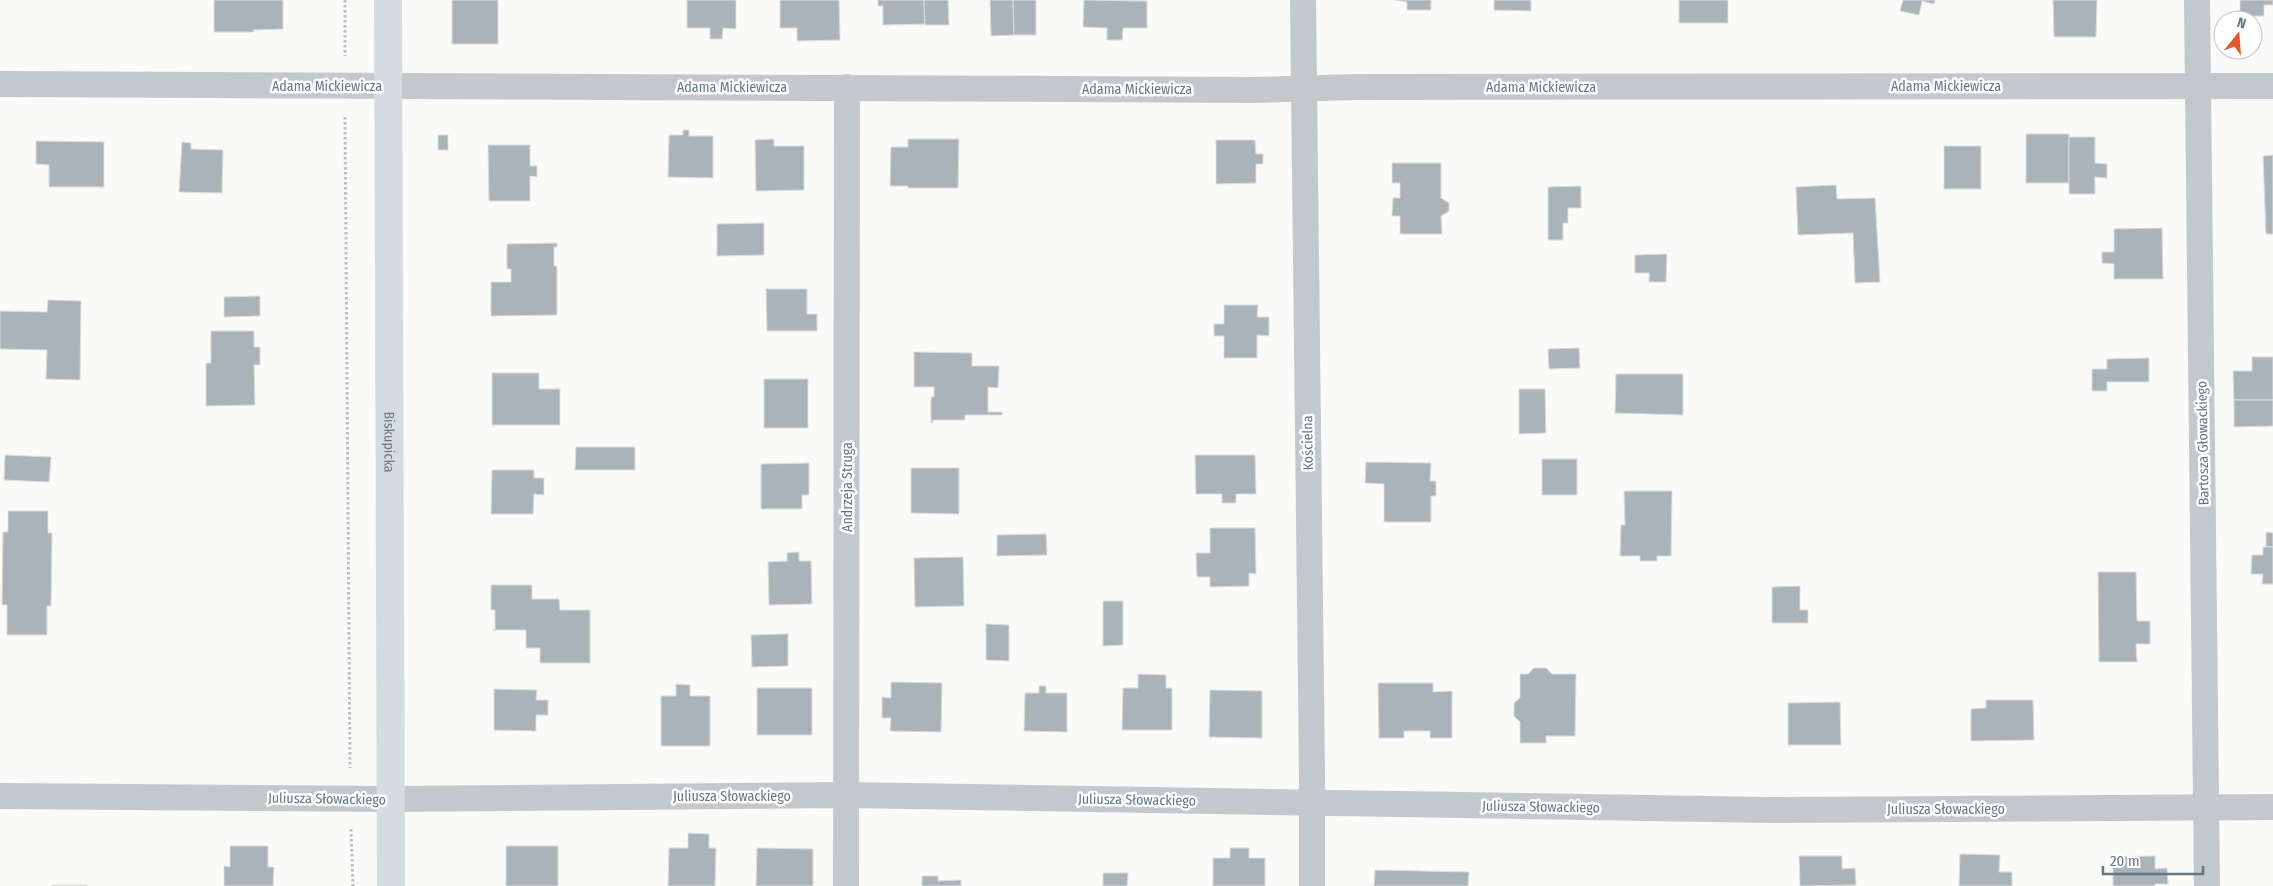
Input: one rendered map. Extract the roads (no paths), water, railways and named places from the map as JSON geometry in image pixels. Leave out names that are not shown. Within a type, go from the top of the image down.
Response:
[{"type":"main road","name":"Biskupicka","points":[[388,0],[391,886]]},
{"type":"street","name":"Kościelna","points":[[1303,0],[1312,886]]},
{"type":"street","name":"Bartosza Głowackiego","points":[[2198,0],[2207,886]]},
{"type":"street","name":"Adama Mickiewicza","points":[[0,84],[1256,90],[1303,88],[2273,86]]},
{"type":"street","name":"Andrzeja Struga","points":[[846,886],[847,87]]},
{"type":"street","name":"Juliusza Słowackiego","points":[[0,796],[391,799],[846,795],[1770,810],[2273,807]]}]
